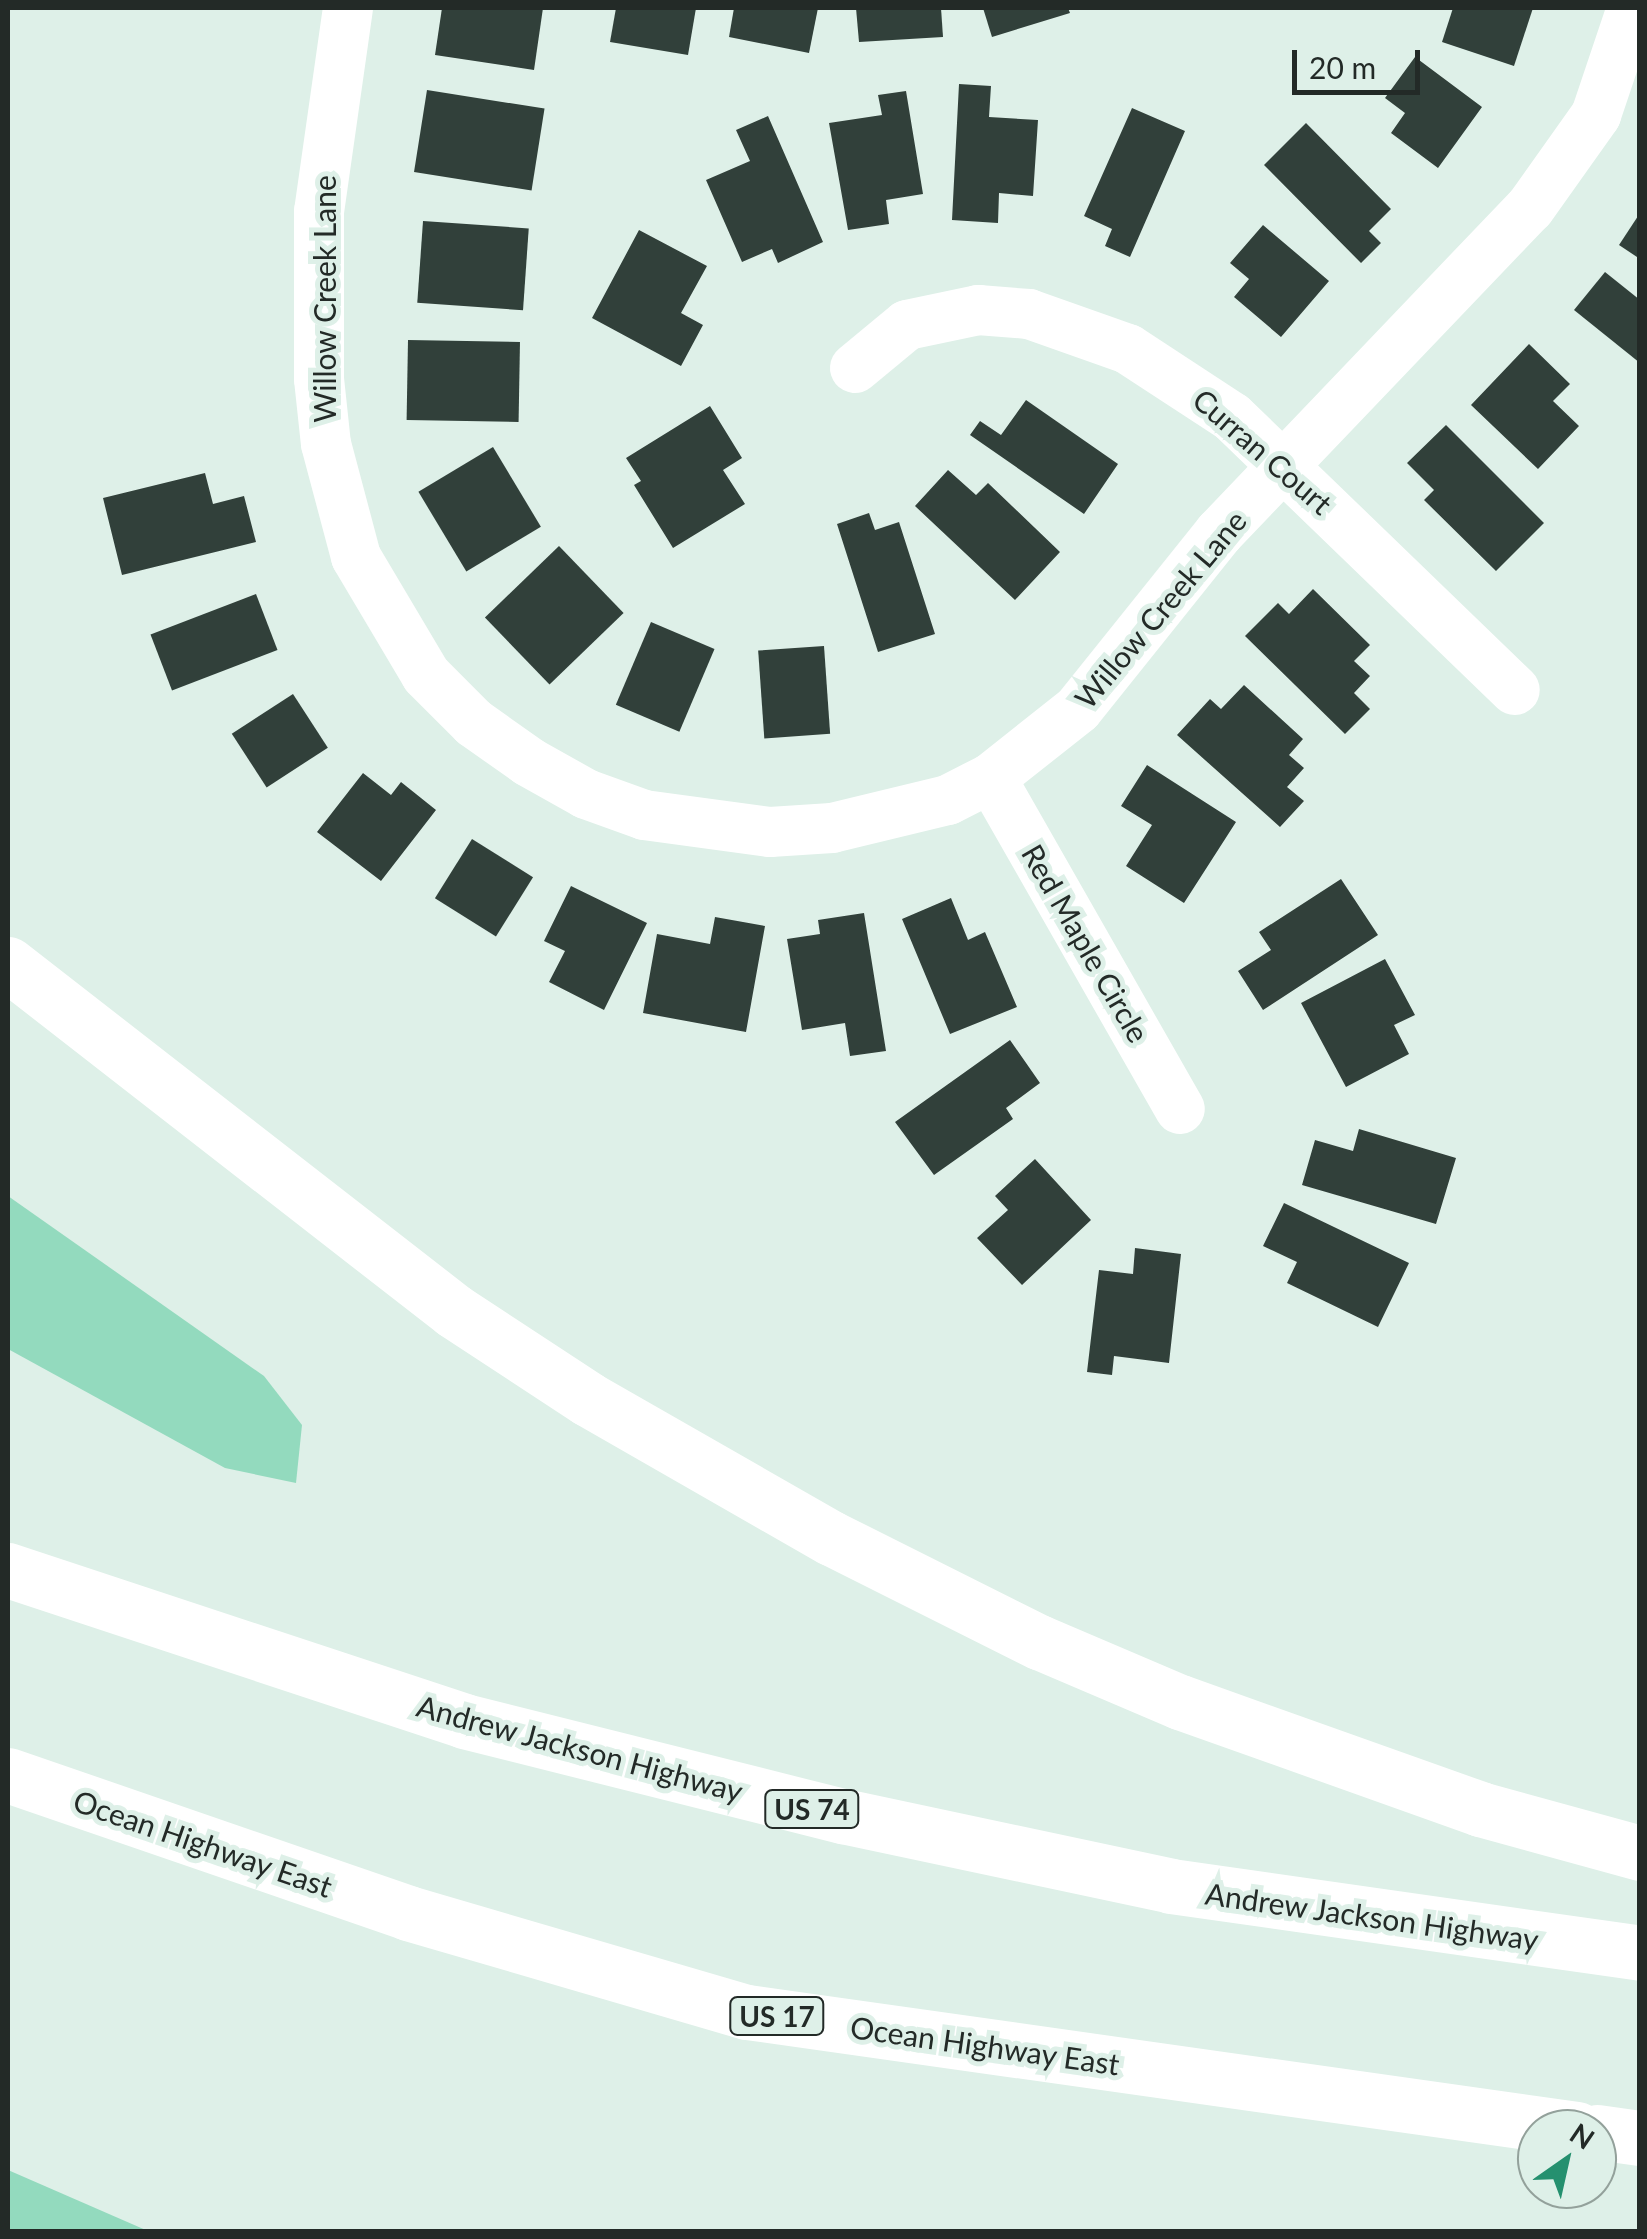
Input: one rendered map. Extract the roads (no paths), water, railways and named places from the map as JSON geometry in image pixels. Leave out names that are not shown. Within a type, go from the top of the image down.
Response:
[{"type":"highway","points":[[8,964],[454,1311],[588,1399],[831,1538],[1180,1702],[1480,1809],[1640,1853]]},
{"type":"highway","name":"Andrew Jackson Highway","points":[[8,1570],[464,1721],[842,1816],[1170,1886],[1640,1954]]},
{"type":"highway","name":"Ocean Highway East","points":[[8,1776],[408,1913],[747,2012],[1517,2121]]},
{"type":"street","name":"Willow Creek Lane","points":[[348,8],[319,211],[319,379],[326,444],[356,558],[426,675],[474,723],[572,786],[644,815],[709,827],[832,828],[948,800],[991,778],[1078,710],[1219,533],[1530,208],[1596,115],[1632,8]]},
{"type":"street","name":"Curran Court","points":[[855,368],[894,334],[936,314],[1029,314],[1077,328],[1158,366],[1284,464],[1515,690]]},
{"type":"street","name":"Red Maple Circle","points":[[991,778],[1180,1109]]}]
